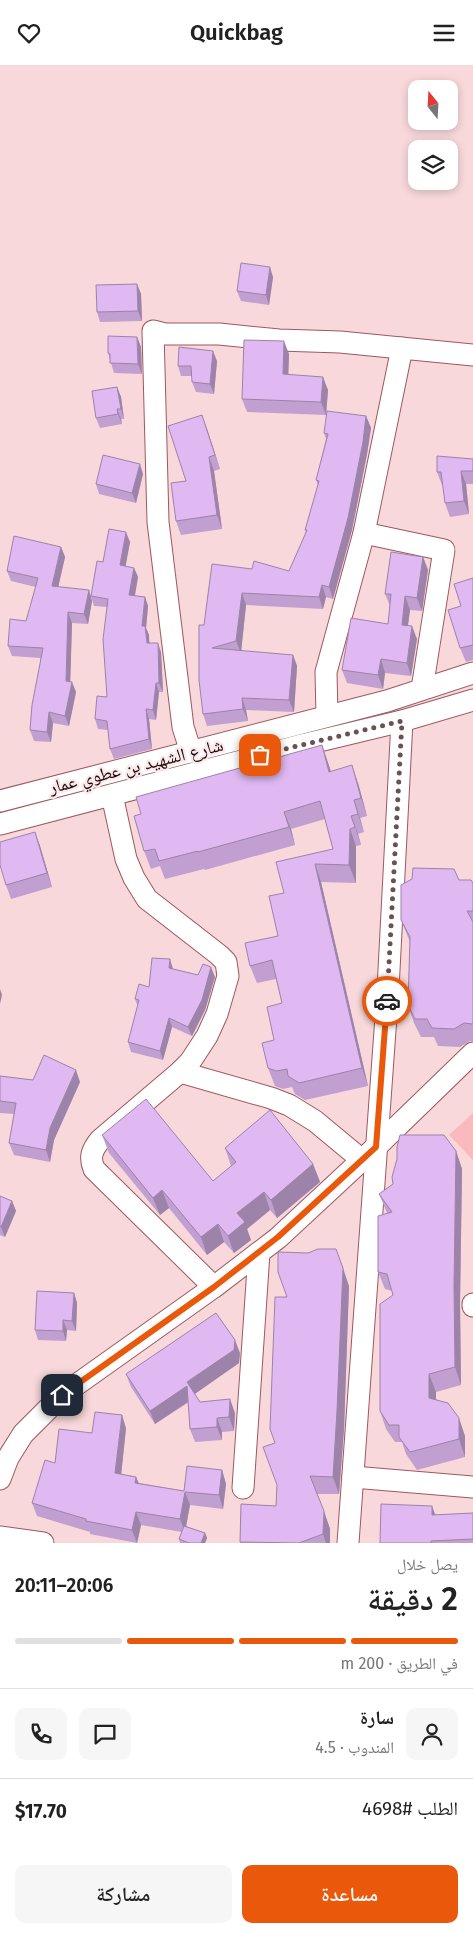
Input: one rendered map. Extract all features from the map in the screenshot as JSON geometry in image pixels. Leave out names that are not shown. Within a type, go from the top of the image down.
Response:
[{"type":"street","points":[[191,752],[183,727],[158,522],[153,331],[165,334],[219,334],[279,341],[340,342],[473,355]]},
{"type":"street","points":[[327,716],[326,672],[364,533],[402,348]]},
{"type":"street","points":[[364,533],[444,550],[422,689]]},
{"type":"street","name":"شارع الشهيد بن عطوي عمار","points":[[0,801],[387,701],[473,673]]},
{"type":"street","name":"شارع الشهيد بن عطوي عمار","points":[[0,824],[298,745],[402,721],[473,699]]},
{"type":"street","points":[[348,1543],[369,1154],[388,989],[402,721]]},
{"type":"street","points":[[112,795],[126,859],[134,878],[147,899],[219,955],[226,962],[228,976],[217,1014],[207,1036],[190,1061],[180,1072],[100,1140],[94,1148],[91,1162],[94,1169],[214,1287]]},
{"type":"street","points":[[0,1479],[8,1458],[24,1434],[62,1395],[259,1253],[369,1154],[473,1053]]},
{"type":"street","points":[[180,1072],[289,1105],[369,1154]]},
{"type":"street","points":[[243,1488],[259,1253]]},
{"type":"street","points":[[353,1477],[473,1487]]},
{"type":"street","points":[[0,1537],[43,1543]]},
{"type":"shaded area","points":[[473,1113],[473,1160],[449,1135]]},
{"type":"building","points":[[241,263],[270,267],[266,295],[237,291]]},
{"type":"building","points":[[137,284],[138,311],[97,312],[96,285]]},
{"type":"building","points":[[108,336],[137,337],[138,364],[110,363]]},
{"type":"building","points":[[244,340],[284,341],[283,374],[323,377],[321,402],[242,399]]},
{"type":"building","points":[[179,347],[213,351],[210,384],[192,382],[191,366],[178,366]]},
{"type":"building","points":[[117,387],[121,409],[117,409],[118,414],[96,418],[92,391]]},
{"type":"building","points":[[327,411],[366,416],[363,442],[348,518],[329,587],[322,585],[319,597],[242,593],[236,641],[212,648],[293,655],[289,700],[242,698],[243,709],[203,714],[199,680],[199,625],[204,625],[212,564],[252,569],[254,561],[289,571],[307,530],[305,530],[319,481],[316,480],[328,434],[324,433]]},
{"type":"building","points":[[202,415],[215,455],[209,457],[217,515],[176,521],[171,483],[186,481],[168,426]]},
{"type":"building","points":[[103,455],[140,464],[132,493],[96,484]]},
{"type":"building","points":[[437,456],[473,459],[473,471],[461,471],[464,501],[445,503],[441,472],[437,472]]},
{"type":"building","points":[[109,529],[126,532],[120,565],[134,568],[129,595],[145,597],[142,626],[145,626],[147,643],[158,643],[159,683],[156,683],[153,710],[146,709],[149,739],[110,749],[107,721],[95,719],[97,696],[107,697],[103,639],[108,599],[91,596],[97,561],[103,562]]},
{"type":"building","points":[[14,536],[61,547],[52,586],[89,590],[84,614],[68,612],[66,681],[72,682],[65,716],[49,712],[47,732],[30,730],[32,705],[43,648],[8,646],[10,619],[26,621],[38,578],[7,571]]},
{"type":"building","points":[[391,552],[423,557],[417,598],[405,596],[402,625],[412,626],[407,663],[381,659],[378,675],[342,670],[351,618],[388,624],[391,594],[385,594]]},
{"type":"building","points":[[473,578],[473,645],[460,648],[448,610],[461,606],[454,584]]},
{"type":"building","points":[[322,745],[329,772],[352,765],[361,798],[354,800],[358,814],[351,816],[355,827],[350,829],[349,865],[315,864],[362,1068],[299,1083],[288,1076],[287,1069],[276,1071],[268,1068],[262,1043],[274,1040],[267,1007],[282,1003],[272,960],[250,966],[245,943],[278,936],[269,896],[284,893],[276,862],[333,849],[320,801],[284,812],[289,827],[159,861],[155,849],[144,851],[134,816],[141,814],[136,797]]},
{"type":"building","points":[[35,832],[47,873],[6,885],[0,865],[0,842]]},
{"type":"building","points":[[413,868],[454,869],[459,880],[471,880],[473,883],[473,911],[467,911],[473,922],[473,1024],[464,1023],[454,1029],[432,1028],[427,1019],[415,1019],[408,1005],[410,937],[401,920],[401,885],[412,879]]},
{"type":"building","points":[[152,958],[170,959],[169,968],[198,975],[203,964],[211,967],[202,1000],[188,1027],[169,1018],[160,1051],[128,1042],[139,1000],[135,999],[139,984],[149,987]]},
{"type":"building","points":[[44,1055],[76,1070],[50,1128],[46,1150],[9,1143],[16,1103],[0,1101],[0,1076],[33,1080]]},
{"type":"building","points":[[146,1099],[213,1181],[236,1162],[225,1148],[270,1110],[313,1164],[271,1200],[264,1192],[237,1213],[245,1222],[228,1236],[218,1224],[201,1237],[162,1190],[153,1198],[102,1135]]},
{"type":"building","points":[[400,1135],[444,1135],[456,1151],[455,1367],[429,1374],[429,1398],[448,1403],[459,1418],[459,1439],[410,1452],[399,1437],[399,1425],[389,1425],[380,1411],[380,1304],[393,1295],[387,1274],[378,1272],[378,1216],[392,1212],[379,1194],[393,1184],[392,1177],[397,1159]]},
{"type":"building","points":[[0,1196],[12,1201],[1,1227],[0,1226]]},
{"type":"building","points":[[318,1249],[336,1249],[343,1268],[333,1477],[310,1476],[324,1511],[323,1534],[299,1543],[240,1542],[241,1504],[276,1506],[277,1485],[263,1447],[275,1443],[270,1429],[275,1297],[287,1297],[278,1272],[278,1252],[308,1253]]},
{"type":"building","points":[[37,1291],[74,1293],[72,1321],[63,1320],[63,1331],[35,1330]]},
{"type":"building","points":[[216,1313],[235,1340],[234,1350],[187,1382],[200,1402],[230,1399],[229,1417],[217,1418],[217,1427],[190,1429],[187,1386],[150,1411],[126,1374]]},
{"type":"building","points":[[95,1412],[122,1415],[115,1473],[136,1477],[135,1483],[184,1491],[187,1466],[222,1470],[219,1495],[185,1492],[180,1519],[136,1512],[132,1530],[86,1521],[86,1519],[32,1503],[45,1460],[55,1463],[59,1429],[92,1433]]},
{"type":"building","points":[[381,1504],[432,1506],[432,1515],[473,1513],[473,1539],[431,1541],[431,1543],[380,1543]]},
{"type":"building","points":[[184,1526],[205,1533],[201,1543],[189,1543],[179,1539]]},
{"type":"way so far","points":[[260,755],[402,721],[387,1001]]},
{"type":"route","points":[[62,1395],[214,1287],[278,1237],[376,1147],[387,1001]]}]
